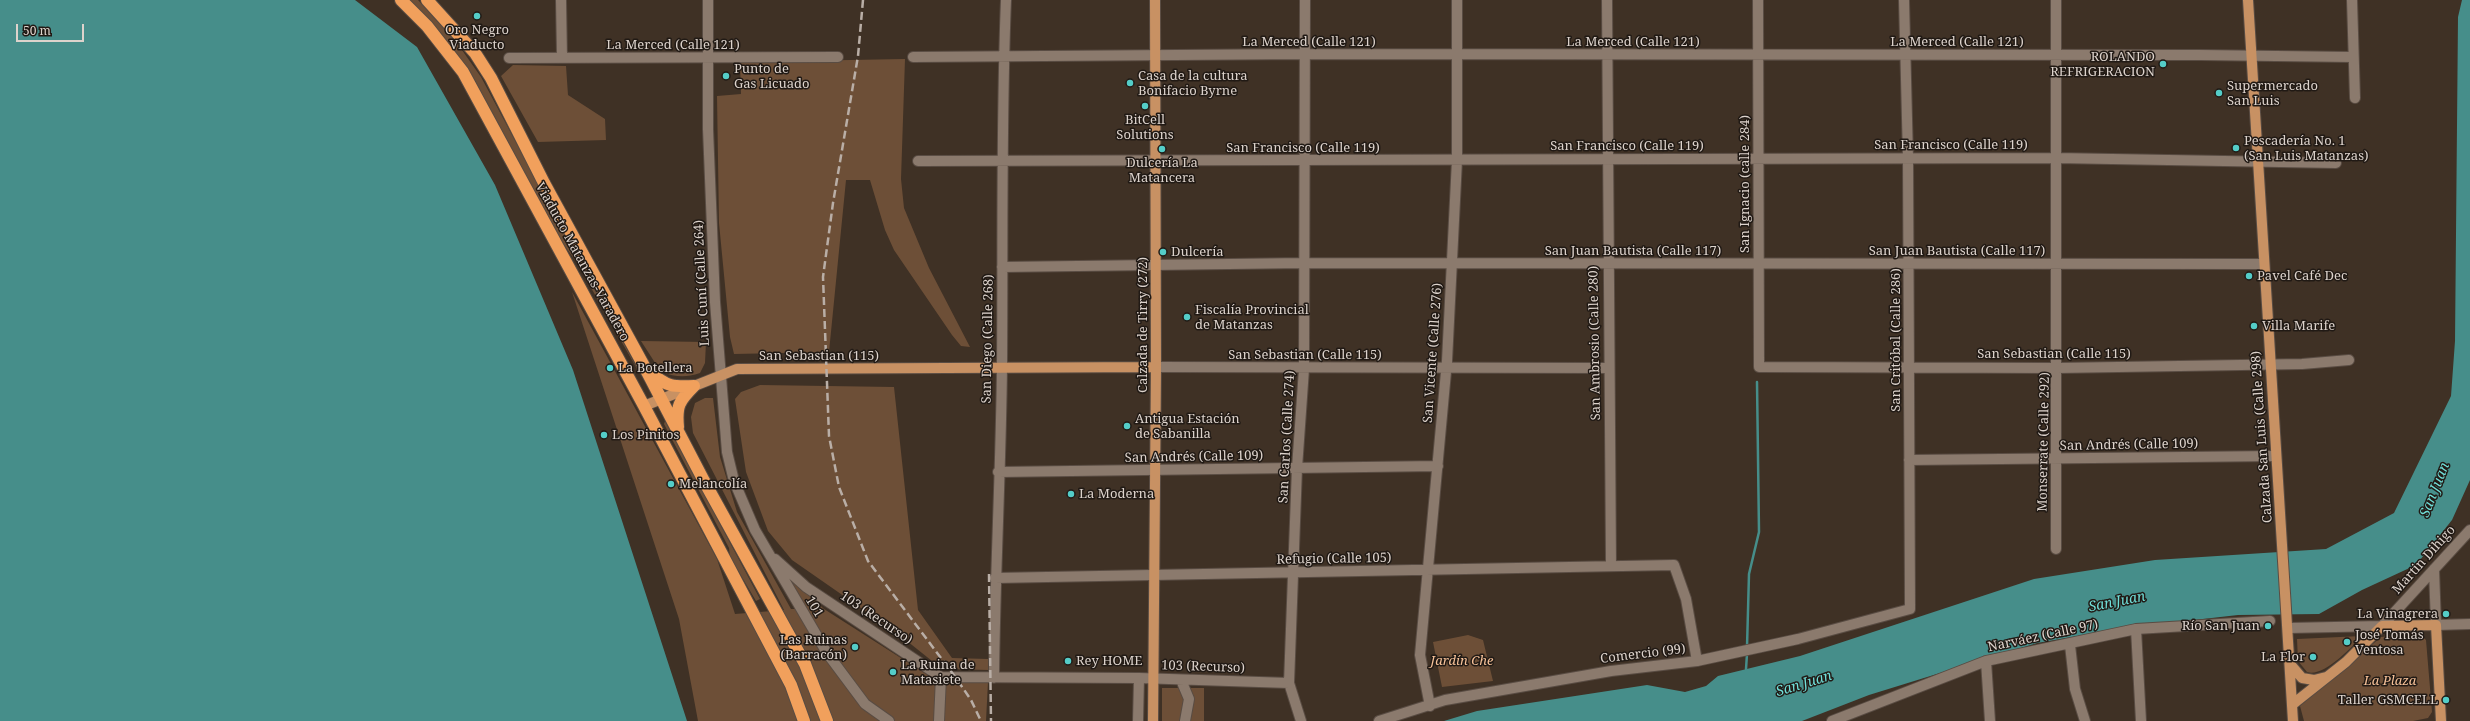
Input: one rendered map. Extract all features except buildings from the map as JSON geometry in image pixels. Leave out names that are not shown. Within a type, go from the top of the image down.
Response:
[{"type":"highway","name":"Viaducto Matanzas-Varadero","points":[[401,0],[427,26],[463,72],[644,406],[791,685],[804,721]]},
{"type":"highway","name":"Viaducto Matanzas-Varadero","points":[[427,0],[475,53],[491,78],[544,182],[662,399],[679,434],[805,664],[827,721]]},
{"type":"highway","points":[[644,366],[661,381],[673,387],[694,386]]},
{"type":"highway","points":[[679,434],[676,411],[681,399],[694,386]]},
{"type":"main road","name":"Calzada de Tirry (272)","points":[[1153,721],[1156,367],[1155,0]]},
{"type":"main road","name":"Calzada San Luis (Calle 298)","points":[[2248,0],[2293,721]]},
{"type":"main road","name":"San Sebastian (115)","points":[[644,406],[737,370],[1002,367]]},
{"type":"main road","name":"San Sebastian (Calle 115)","points":[[1002,367],[1156,367]]},
{"type":"main road","points":[[2382,626],[2436,625],[2441,721]]},
{"type":"main road","name":"Martin Dihigo","points":[[2293,704],[2330,676],[2366,644],[2382,626]]},
{"type":"main road","points":[[2290,663],[2295,673],[2302,678],[2314,680],[2330,676]]},
{"type":"street","points":[[561,0],[562,58]]},
{"type":"street","name":"Luis Cuní (Calle 264)","points":[[708,0],[710,59],[708,129],[715,302],[727,452],[734,481],[755,530],[771,555]]},
{"type":"street","name":"San Diego (Calle 268)","points":[[994,678],[995,578],[1002,367],[1001,160],[1006,0]]},
{"type":"street","name":"San Carlos (Calle 274)","points":[[1301,721],[1289,683],[1297,468],[1304,369],[1306,0]]},
{"type":"street","name":"San Vicente (Calle 276)","points":[[1430,706],[1420,655],[1438,466],[1453,264],[1457,160],[1457,0]]},
{"type":"street","name":"San Ambrosio (Calle 280)","points":[[1607,0],[1607,264],[1611,566]]},
{"type":"street","name":"San Ignacio (calle 284)","points":[[1758,0],[1757,158],[1759,367]]},
{"type":"street","name":"San Critóbal (Calle 286)","points":[[1904,0],[1908,158],[1910,609]]},
{"type":"street","name":"Monserrate (Calle 292)","points":[[2056,0],[2058,368],[2056,549]]},
{"type":"street","points":[[2352,0],[2352,58],[2355,98]]},
{"type":"street","name":"La Merced (Calle 121)","points":[[913,57],[1004,58],[1305,54],[1608,54],[2251,56],[2352,58]]},
{"type":"street","name":"La Merced (Calle 121)","points":[[509,58],[710,59],[838,57]]},
{"type":"street","name":"San Francisco (Calle 119)","points":[[918,161],[1155,160],[1305,162],[1757,158],[2056,158],[2336,163]]},
{"type":"street","name":"San Juan Bautista (Calle 117)","points":[[1002,267],[1304,263],[2264,264]]},
{"type":"street","name":"San Sebastian (Calle 115)","points":[[1759,367],[2058,368],[2270,365],[2348,360]]},
{"type":"street","name":"San Sebastian (Calle 115)","points":[[1156,367],[1304,369],[1609,368]]},
{"type":"street","name":"San Andrés (Calle 109)","points":[[1909,460],[2276,456]]},
{"type":"street","name":"San Andrés (Calle 109)","points":[[998,472],[1438,466]]},
{"type":"street","name":"Martin Dihigo","points":[[2382,626],[2470,530]]},
{"type":"street","name":"103 (Recurso)","points":[[771,555],[806,587],[941,677],[1139,678],[1289,683]]},
{"type":"street","name":"101","points":[[771,555],[789,591],[826,653],[865,704],[889,721]]},
{"type":"street","name":"Refugio (Calle 105)","points":[[995,578],[1674,565],[1686,599],[1697,661]]},
{"type":"street","points":[[2434,569],[2436,625],[2470,624]]},
{"type":"street","name":"Comercio (99)","points":[[1379,721],[1445,700],[1611,670],[1697,661],[1798,639],[1910,609]]},
{"type":"street","name":"Narváez (Calle 97)","points":[[1832,721],[1845,719],[1986,661],[2136,629],[2270,621]]},
{"type":"street","points":[[2287,623],[2382,626]]},
{"type":"street","points":[[2136,629],[2141,721]]},
{"type":"street","points":[[2070,644],[2075,689],[2085,721]]},
{"type":"street","points":[[1986,661],[1990,721]]},
{"type":"street","points":[[938,721],[941,677]]},
{"type":"street","points":[[1138,721],[1139,678]]},
{"type":"street","points":[[1181,680],[1189,699],[1185,721]]},
{"type":"green space","points":[[410,0],[418,0],[457,43],[481,77],[645,383],[577,263],[562,242],[475,81],[441,33]]},
{"type":"green space","points":[[905,59],[901,179],[904,208],[929,268],[970,347],[961,346],[952,335],[894,250],[885,230],[870,180],[846,180],[829,352],[734,354],[730,337],[719,223],[717,96],[741,94],[740,62]]},
{"type":"green space","points":[[513,65],[566,66],[568,95],[605,119],[606,140],[538,142],[501,76]]},
{"type":"green space","points":[[572,292],[717,559],[735,614],[784,610],[693,433],[691,417],[695,403],[705,398],[713,398],[720,457],[737,512],[791,609],[803,609],[784,573],[824,609],[937,681],[988,682],[986,721],[698,721],[679,619]]},
{"type":"green space","points":[[641,341],[706,342],[705,363],[700,373],[690,376],[676,376],[661,372]]},
{"type":"green space","points":[[760,385],[894,387],[918,610],[952,658],[988,659],[988,670],[953,669],[932,661],[897,633],[792,560],[768,531],[746,472],[735,399],[741,392]]},
{"type":"green space","points":[[665,421],[760,599],[756,601],[730,557],[729,548],[664,424]]},
{"type":"green space","name":"La Plaza","points":[[2420,634],[2426,640],[2432,712],[2428,718],[2413,721],[2304,721],[2300,706],[2381,637]]},
{"type":"green space","name":"Jardín Che","points":[[1468,635],[1483,640],[1493,681],[1442,687],[1433,642]]},
{"type":"green space","points":[[2362,636],[2337,660],[2329,666],[2314,673],[2307,672],[2298,661],[2297,639]]},
{"type":"green space","points":[[1162,688],[1204,688],[1204,721],[1162,721]]},
{"type":"water","points":[[0,0],[355,0],[417,47],[495,185],[573,370],[687,721],[0,721]]},
{"type":"water","name":"San Juan","points":[[2462,0],[2470,0],[2470,480],[2452,520],[2416,565],[2362,590],[2319,614],[2238,615],[2124,628],[2037,643],[1869,695],[1802,721],[1444,721],[1477,711],[1647,685],[1685,692],[1706,686],[1718,676],[1800,656],[2034,579],[2155,560],[2326,549],[2394,513],[2451,396],[2455,341],[2458,17]]},
{"type":"waterway","points":[[1747,647],[1749,574],[1759,532],[1757,382]]},
{"type":"waterway","points":[[1746,669],[1747,654]]},
{"type":"railway","points":[[863,0],[858,56],[833,203],[823,277],[829,436],[839,487],[868,561],[956,678],[971,700],[981,721]]},
{"type":"railway","points":[[989,574],[991,721]]},
{"type":"place","name":"Oro Negro Viaducto","points":[[477,16]]},
{"type":"place","name":"ROLANDO REFRIGERACION","points":[[2163,64]]},
{"type":"place","name":"Punto de Gas Licuado","points":[[726,76]]},
{"type":"place","name":"Casa de la cultura Bonifacio Byrne","points":[[1130,83]]},
{"type":"place","name":"Supermercado San Luis","points":[[2219,93]]},
{"type":"place","name":"BitCell Solutions","points":[[1145,106]]},
{"type":"place","name":"Pescadería No. 1 (San Luis Matanzas)","points":[[2236,148]]},
{"type":"place","name":"Dulcería La Matancera","points":[[1162,149]]},
{"type":"place","name":"Dulcería","points":[[1163,252]]},
{"type":"place","name":"Pavel Café Dec","points":[[2249,276]]},
{"type":"place","name":"Fiscalía Provincial de Matanzas","points":[[1187,317]]},
{"type":"place","name":"Villa Marife","points":[[2254,326]]},
{"type":"place","name":"La Botellera","points":[[610,368]]},
{"type":"place","name":"Antigua Estación de Sabanilla","points":[[1127,426]]},
{"type":"place","name":"Los Pinitos","points":[[604,435]]},
{"type":"place","name":"Melancolía","points":[[671,484]]},
{"type":"place","name":"La Moderna","points":[[1071,494]]},
{"type":"place","name":"La Vinagrera","points":[[2446,614]]},
{"type":"place","name":"Río San Juan","points":[[2268,626]]},
{"type":"place","name":"José Tomás Ventosa","points":[[2347,642]]},
{"type":"place","name":"Las Ruinas (Barracón)","points":[[855,647]]},
{"type":"place","name":"La Flor","points":[[2313,657]]},
{"type":"place","name":"Rey HOME","points":[[1068,661]]},
{"type":"place","name":"La Ruina de Matasiete","points":[[893,672]]},
{"type":"place","name":"Taller GSMCELL","points":[[2446,700]]}]
